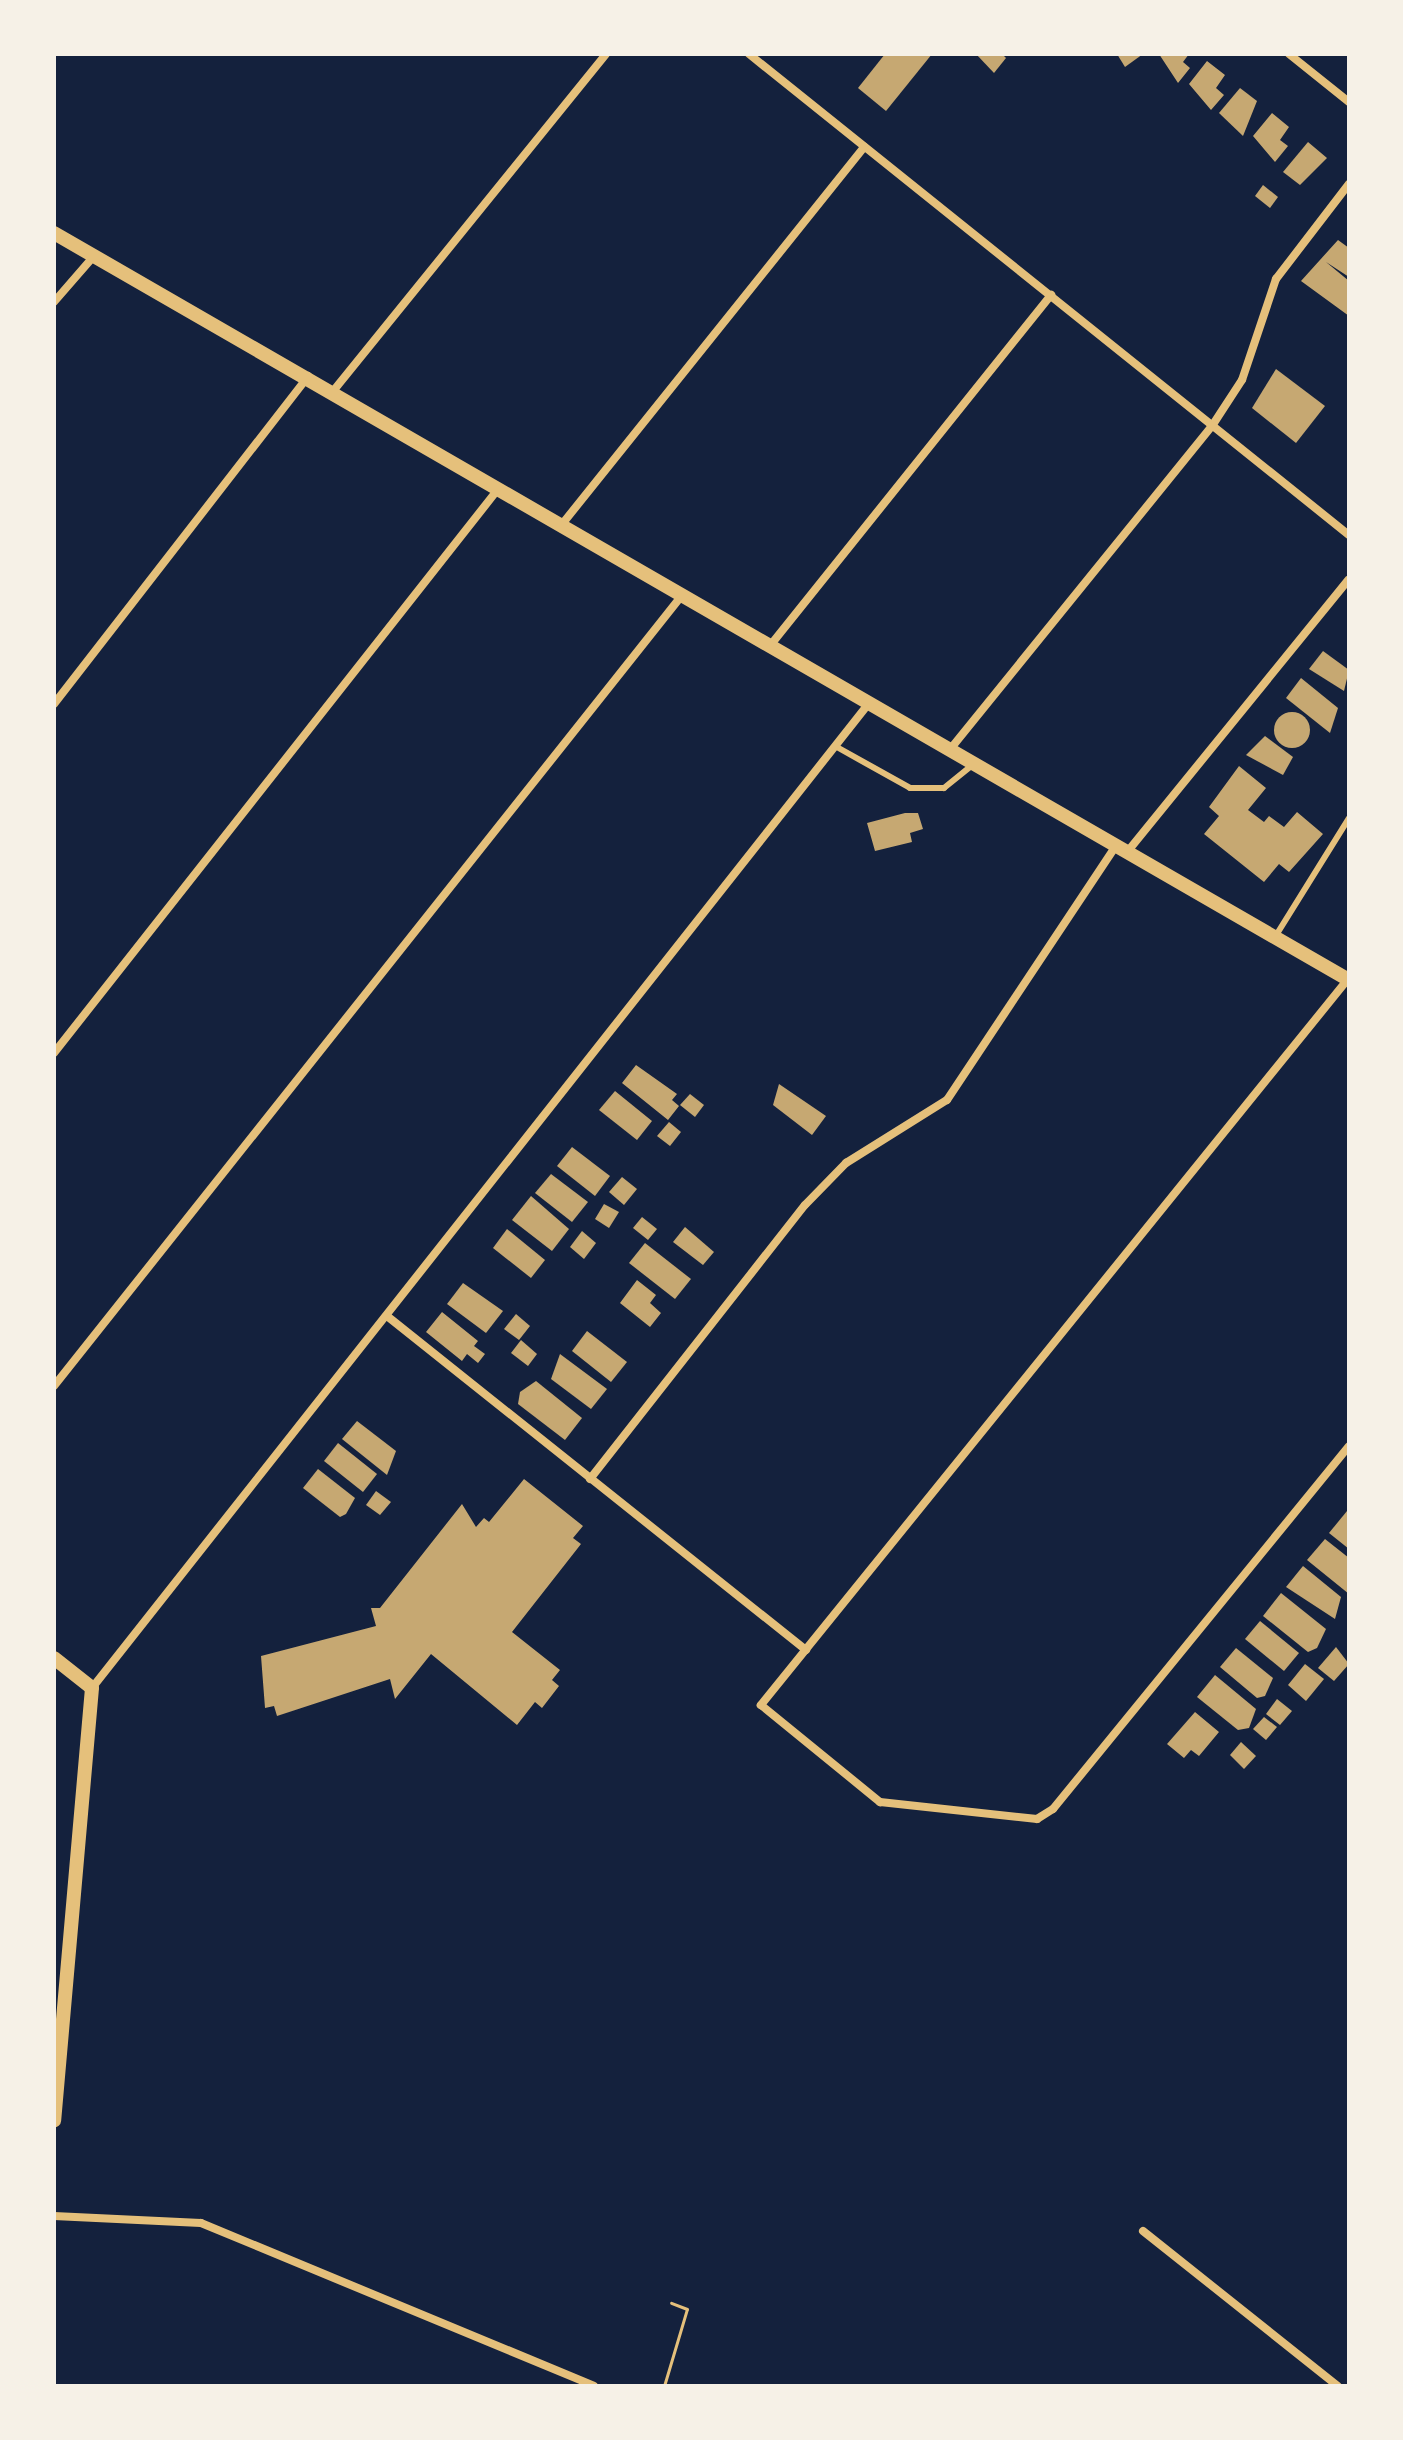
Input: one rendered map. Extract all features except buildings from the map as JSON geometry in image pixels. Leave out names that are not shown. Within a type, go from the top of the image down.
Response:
[{"type":"street","points":[[334,390],[606,54]]},
{"type":"street","points":[[749,54],[1349,535]]},
{"type":"street","points":[[1289,54],[1349,102]]},
{"type":"street","points":[[563,523],[864,147]]},
{"type":"street","points":[[952,747],[1212,426],[1242,380],[1276,279],[1349,184]]},
{"type":"street","points":[[54,233],[773,642],[869,703],[952,747],[1348,980],[761,1705],[880,1802],[1027,1820],[1046,1815],[1349,1446]]},
{"type":"street","points":[[54,302],[94,255]]},
{"type":"street","points":[[773,642],[1051,295]]},
{"type":"street","points":[[54,704],[309,376]]},
{"type":"street","points":[[54,1053],[499,487]]},
{"type":"street","points":[[590,1479],[805,1205],[846,1163],[947,1100],[1122,849],[1349,579]]},
{"type":"street","points":[[54,1386],[684,594]]},
{"type":"street","points":[[54,2120],[92,1688],[869,703]]},
{"type":"street","points":[[387,1316],[806,1650]]},
{"type":"street","points":[[54,1658],[92,1688]]},
{"type":"street","points":[[54,2216],[201,2223],[594,2386]]},
{"type":"street","points":[[1143,2231],[1338,2386]]},
{"type":"lane","points":[[835,746],[910,788],[944,788],[977,762]]},
{"type":"lane","points":[[1275,937],[1349,818]]},
{"type":"path","points":[[664,2386],[687,2309],[671,2303]]}]
